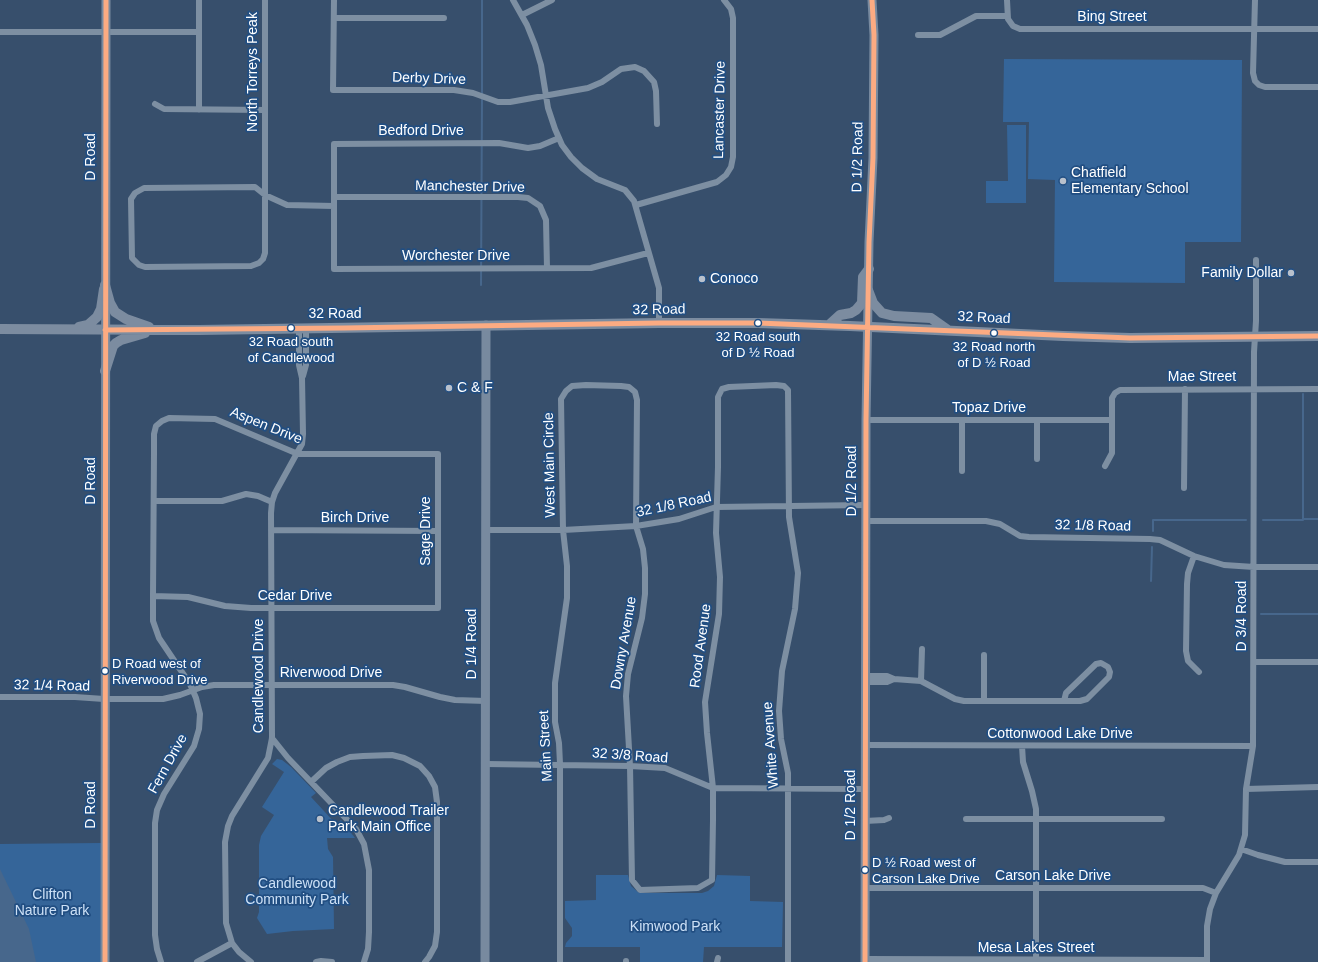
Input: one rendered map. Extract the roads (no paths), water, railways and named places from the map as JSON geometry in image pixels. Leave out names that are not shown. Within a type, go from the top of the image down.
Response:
[{"type":"main road","points":[[830,325],[840,315],[851,313],[862,303],[864,277],[868,268]]},
{"type":"main road","points":[[68,330],[82,327],[97,317],[101,309],[105,285]]},
{"type":"main road","points":[[105,285],[110,303],[115,312],[126,319],[158,330]]},
{"type":"main road","points":[[868,290],[873,303],[882,313],[894,316],[931,318],[948,330]]},
{"type":"main road","name":"32 Road","points":[[0,329],[158,330],[659,323],[867,326],[1093,337],[1318,336]]},
{"type":"main road","points":[[105,372],[113,346],[116,343],[121,340],[158,330]]},
{"type":"street","name":"D Road","points":[[105,962],[104,699],[106,0]]},
{"type":"street","points":[[199,0],[199,110]]},
{"type":"street","name":"North Torreys Peak","points":[[265,0],[265,110],[265,144],[265,195],[265,253],[263,259],[257,264],[251,266],[145,267],[139,265],[132,258],[131,199],[140,189],[255,187],[265,195]]},
{"type":"street","points":[[334,0],[334,18],[444,18]]},
{"type":"street","points":[[513,0],[532,35],[541,65],[545,96],[551,120],[559,138],[571,157],[582,168],[597,179],[625,190],[631,196],[636,205],[648,253],[659,288],[659,323]]},
{"type":"street","points":[[522,15],[552,0]]},
{"type":"street","name":"Lancaster Drive","points":[[636,205],[717,182],[726,175],[731,167],[733,157],[733,18],[732,9],[724,0]]},
{"type":"street","name":"D 1/2 Road","points":[[864,961],[866,745],[866,420],[868,268],[873,150],[874,35],[872,0]]},
{"type":"street","points":[[918,35],[940,35],[976,16],[1007,16],[1007,0]]},
{"type":"street","points":[[1255,0],[1253,74],[1255,80],[1259,85],[1265,87],[1318,87]]},
{"type":"street","name":"Bing Street","points":[[1007,16],[1011,24],[1020,29],[1318,29]]},
{"type":"street","name":"Derby Drive","points":[[334,18],[333,90],[454,90],[466,91],[492,100],[503,102],[592,87],[621,69],[635,67],[648,74],[655,86],[656,124]]},
{"type":"street","points":[[0,32],[199,32]]},
{"type":"street","points":[[155,104],[164,110],[265,110]]},
{"type":"street","name":"Bedford Drive","points":[[334,197],[334,144],[499,143],[528,148],[540,146],[559,138]]},
{"type":"street","points":[[265,195],[291,206],[334,206]]},
{"type":"street","name":"Worchester Drive","points":[[334,197],[334,269],[591,268],[648,253]]},
{"type":"street","name":"Manchester Drive","points":[[334,197],[528,198],[540,206],[546,220],[547,268]]},
{"type":"street","name":"D 3/4 Road","points":[[1207,961],[1208,917],[1216,893],[1234,864],[1241,849],[1246,826],[1246,789],[1253,746],[1254,337],[1256,321],[1256,260]]},
{"type":"street","name":"D 1/4 Road","points":[[485,962],[486,326]]},
{"type":"street","name":"Candlewood Drive","points":[[251,962],[239,952],[232,942],[226,923],[226,834],[232,816],[268,758],[272,738],[272,502],[275,493],[298,454],[302,444],[302,378],[306,365],[303,328]]},
{"type":"street","name":"Rood Avenue","points":[[712,880],[713,788],[705,702],[719,614],[720,577],[716,533],[718,397],[722,389],[729,387],[776,385],[784,386],[788,390]]},
{"type":"street","name":"Downy Avenue","points":[[561,399],[566,391],[572,386],[621,386],[629,387],[635,392],[637,400],[636,526],[643,549],[645,594],[642,618],[628,674],[626,696],[630,766],[632,880],[640,890],[698,888],[712,880]]},
{"type":"street","name":"Mae Street","points":[[1105,466],[1112,453],[1112,398],[1120,390],[1254,388],[1318,389]]},
{"type":"street","points":[[1184,488],[1185,389]]},
{"type":"street","name":"White Avenue","points":[[788,390],[789,517],[798,573],[795,609],[785,652],[780,688],[779,710],[781,740],[788,773],[788,962]]},
{"type":"street","name":"West Main Circle","points":[[561,399],[563,530]]},
{"type":"street","name":"Aspen Drive","points":[[159,423],[168,418],[218,420],[298,454],[438,454]]},
{"type":"street","name":"Topaz Drive","points":[[866,420],[1112,420]]},
{"type":"street","points":[[962,420],[962,471]]},
{"type":"street","points":[[1037,420],[1037,459]]},
{"type":"street","name":"Fern Drive","points":[[159,423],[155,428],[154,434],[153,621],[156,632],[162,643],[188,680],[192,692],[196,698],[200,714],[198,737],[191,752],[162,799],[157,810],[156,935],[157,949],[161,962]]},
{"type":"street","name":"Sage Drive","points":[[438,454],[438,608]]},
{"type":"street","points":[[154,501],[217,501],[249,494],[272,502]]},
{"type":"street","name":"32 1/8 Road","points":[[486,530],[563,530],[636,526],[679,519],[716,507],[866,505]]},
{"type":"street","name":"32 1/8 Road","points":[[866,521],[986,521],[1000,524],[1020,536],[1029,538],[1160,540],[1194,556],[1224,565],[1254,567],[1318,567]]},
{"type":"street","name":"Birch Drive","points":[[271,530],[438,530]]},
{"type":"street","name":"Main Street","points":[[560,962],[560,764],[559,743],[555,722],[555,683],[567,598],[567,566],[563,530]]},
{"type":"street","points":[[1194,556],[1188,573],[1187,584],[1186,651],[1188,661],[1199,672]]},
{"type":"street","name":"Cedar Drive","points":[[153,596],[188,597],[225,606],[271,608],[438,608]]},
{"type":"street","points":[[921,681],[922,649]]},
{"type":"street","points":[[984,655],[984,701]]},
{"type":"street","points":[[1254,662],[1318,662]]},
{"type":"street","points":[[866,679],[887,676],[894,679],[921,681],[955,699],[964,701],[984,701],[1064,701],[1080,701],[1087,699],[1109,677],[1110,672],[1108,667],[1102,663],[1096,664],[1066,693],[1064,701]]},
{"type":"street","name":"Riverwood Drive","points":[[104,699],[163,699],[192,692],[202,687],[214,685],[393,685],[455,700],[486,701]]},
{"type":"street","name":"32 1/4 Road","points":[[0,697],[75,697],[104,699]]},
{"type":"street","points":[[272,738],[288,758],[356,829],[367,852],[369,870],[369,932],[368,949],[364,962]]},
{"type":"street","name":"Cottonwood Lake Drive","points":[[866,745],[1253,746]]},
{"type":"street","points":[[1022,746],[1023,762],[1034,800],[1036,819],[1036,961]]},
{"type":"street","points":[[311,782],[326,768],[337,762],[350,757],[363,756],[392,755],[404,758],[420,766],[429,776],[435,787],[437,802],[437,932],[435,946],[425,962]]},
{"type":"street","name":"32 3/8 Road","points":[[486,764],[560,764],[665,768],[713,788],[865,789]]},
{"type":"street","points":[[1246,789],[1318,787]]},
{"type":"street","points":[[865,820],[884,820],[889,818]]},
{"type":"street","points":[[966,818],[1162,819]]},
{"type":"street","points":[[1241,849],[1285,862],[1318,862]]},
{"type":"street","name":"Carson Lake Drive","points":[[865,888],[1203,888],[1216,893]]},
{"type":"street","points":[[197,962],[232,942]]},
{"type":"street","name":"Mesa Lakes Street","points":[[864,961],[1207,961]]},
{"type":"street","points":[[316,962],[332,962]]},
{"type":"waterway","points":[[482,0],[482,94]]},
{"type":"waterway","points":[[481,285],[482,98]]},
{"type":"waterway","points":[[1303,394],[1303,519]]},
{"type":"waterway","points":[[1263,520],[1318,519]]},
{"type":"waterway","points":[[1153,531],[1153,520],[1246,520]]},
{"type":"waterway","points":[[1151,581],[1152,547]]},
{"type":"waterway","points":[[1261,614],[1318,614]]},
{"type":"place","name":"Chatfield Elementary School","points":[[1063,181]]},
{"type":"place","name":"Family Dollar","points":[[1291,273]]},
{"type":"place","name":"Conoco","points":[[702,279]]},
{"type":"place","name":"32 Road south of D ½ Road","points":[[758,323]]},
{"type":"place","name":"32 Road south of Candlewood","points":[[291,328]]},
{"type":"place","name":"32 Road north of D ½ Road","points":[[994,333]]},
{"type":"place","name":"C & F","points":[[449,388]]},
{"type":"place","name":"D Road west of Riverwood Drive","points":[[105,671]]},
{"type":"place","name":"Candlewood Trailer Park Main Office","points":[[320,819]]},
{"type":"place","name":"D ½ Road west of Carson Lake Drive","points":[[865,870]]},
{"type":"park label","name":"Candlewood Community Park","points":[[297,892]]},
{"type":"park label","name":"Clifton Nature Park","points":[[52,904]]},
{"type":"park label","name":"Kimwood Park","points":[[675,927]]}]
